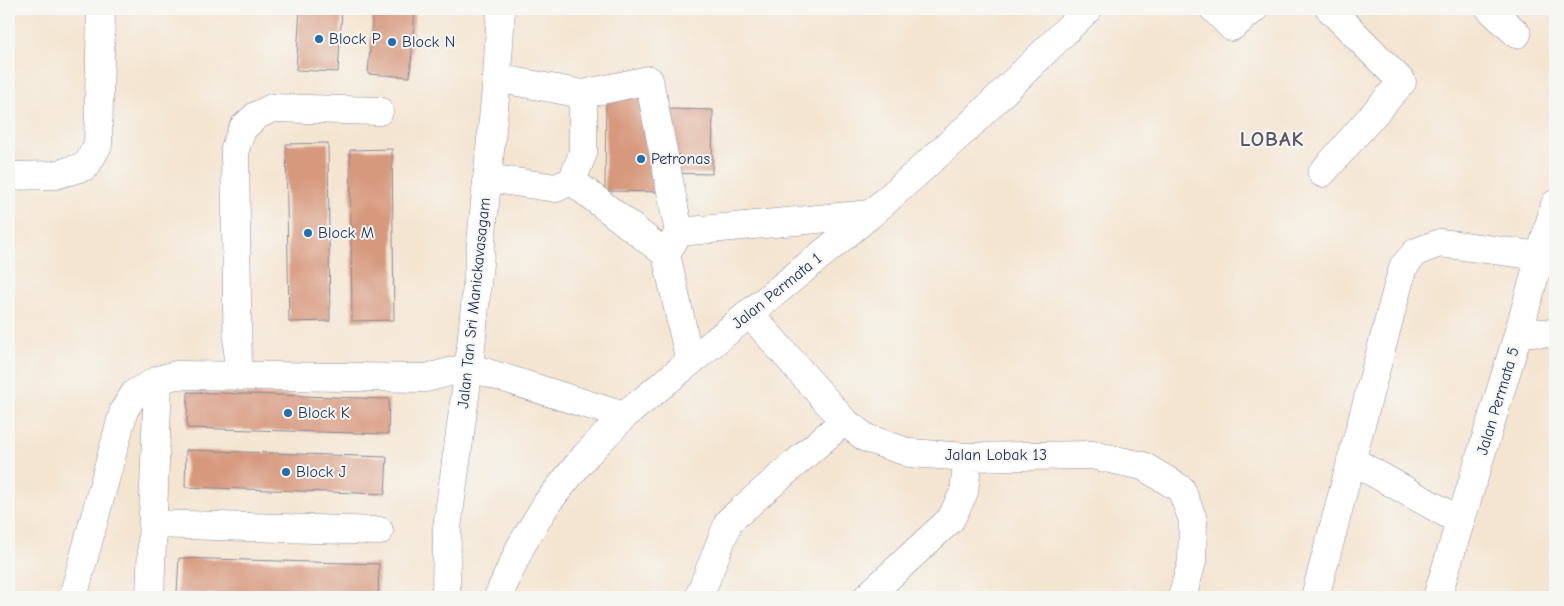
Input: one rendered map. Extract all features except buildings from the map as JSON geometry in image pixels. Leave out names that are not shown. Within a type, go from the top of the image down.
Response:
[{"type":"street","points":[[9,176],[56,174],[86,166],[98,145],[101,9]]},
{"type":"street","name":"Jalan Tan Sri Manickavasagam","points":[[446,597],[447,528],[469,367],[501,9]]},
{"type":"street","name":"Jalan Permata 1","points":[[498,597],[521,546],[547,503],[586,455],[624,416],[871,214],[966,130],[1088,9]]},
{"type":"street","points":[[1214,9],[1232,27],[1254,9]]},
{"type":"street","points":[[1322,173],[1402,82],[1330,9]]},
{"type":"street","points":[[1490,9],[1517,34]]},
{"type":"street","points":[[496,78],[583,94],[649,80],[690,362]]},
{"type":"street","points":[[487,178],[556,188],[572,181],[583,153],[583,94]]},
{"type":"street","points":[[238,376],[235,148],[242,128],[256,116],[272,108],[379,111]]},
{"type":"street","points":[[572,181],[672,242],[871,214]]},
{"type":"street","name":"Jalan Permata 5","points":[[1437,597],[1520,331],[1555,204]]},
{"type":"street","points":[[1315,597],[1403,267],[1416,252],[1440,243],[1541,256]]},
{"type":"street","name":"Jalan Lobak 13","points":[[749,313],[844,421],[866,438],[910,453],[968,457],[1092,454],[1143,466],[1181,490],[1193,520],[1192,562],[1182,597]]},
{"type":"street","points":[[1520,331],[1555,334]]},
{"type":"street","points":[[73,597],[124,410],[135,393],[158,380],[176,375],[426,378],[469,367],[624,416]]},
{"type":"street","points":[[150,597],[158,380]]},
{"type":"street","points":[[699,597],[729,521],[844,421]]},
{"type":"street","points":[[867,597],[951,519],[964,492],[968,457]]},
{"type":"street","points":[[1352,460],[1460,521]]},
{"type":"street","points":[[152,524],[379,531]]},
{"type":"place","name":"Block P","points":[[319,39]]},
{"type":"place","name":"Block N","points":[[392,42]]},
{"type":"place","name":"Petronas","points":[[641,159]]},
{"type":"place","name":"Block M","points":[[308,233]]},
{"type":"place","name":"Block K","points":[[288,413]]},
{"type":"place","name":"Block J","points":[[286,472]]},
{"type":"district","name":"LOBAK","points":[[1272,139]]}]
